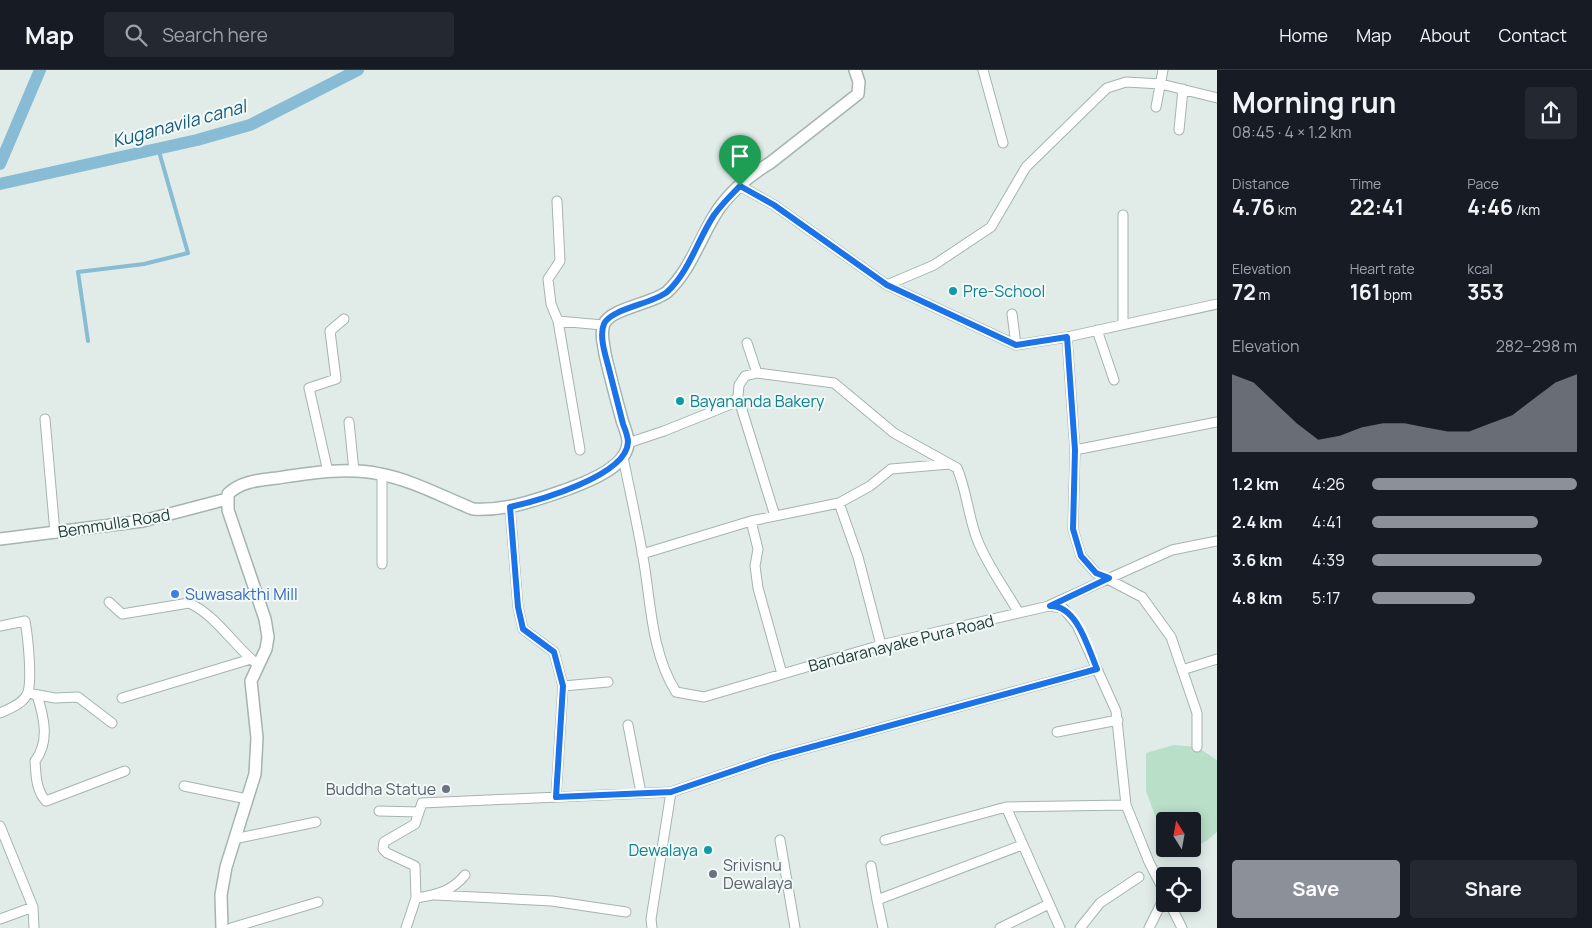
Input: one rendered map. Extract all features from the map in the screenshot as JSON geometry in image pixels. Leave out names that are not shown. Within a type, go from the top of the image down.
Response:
[{"type":"street","points":[[122,698],[254,662],[266,649],[268,637],[265,619],[228,510],[228,494],[234,488],[254,481],[328,472],[354,471],[382,474],[473,508],[510,507],[577,486],[612,467],[623,457],[628,442],[602,339],[603,325],[607,319],[614,315],[659,298],[677,281],[714,216],[740,186],[858,94],[859,82],[856,70]]},
{"type":"street","points":[[983,70],[1003,143]]},
{"type":"street","points":[[1156,108],[1163,70]]},
{"type":"street","points":[[887,285],[934,265],[991,227],[1026,168],[1107,88],[1126,82],[1161,84],[1217,98]]},
{"type":"street","points":[[1179,130],[1183,89]]},
{"type":"street","points":[[740,186],[774,205],[887,285],[1016,345],[1067,337],[1217,304]]},
{"type":"street","points":[[557,200],[560,261],[548,279],[551,304],[558,321],[580,450]]},
{"type":"street","points":[[1123,215],[1123,324]]},
{"type":"street","points":[[1012,314],[1016,345]]},
{"type":"street","points":[[328,472],[309,388],[336,379],[330,331],[344,319]]},
{"type":"street","points":[[558,321],[603,325]]},
{"type":"street","points":[[1097,330],[1114,380]]},
{"type":"street","points":[[1067,337],[1075,450],[1073,529],[1081,556],[1096,573],[1109,578],[1142,598],[1171,637],[1197,713],[1197,747]]},
{"type":"street","points":[[747,344],[757,373]]},
{"type":"street","points":[[775,516],[738,396],[739,385],[745,376],[757,373],[834,382],[894,432],[920,449],[957,468],[962,479],[980,545],[1019,613]]},
{"type":"street","points":[[628,442],[664,431],[728,404],[738,396]]},
{"type":"street","points":[[45,419],[56,533]]},
{"type":"street","points":[[349,422],[354,471]]},
{"type":"street","points":[[1075,450],[1217,422]]},
{"type":"street","name":"Bandaranayake Pura Road","points":[[623,457],[642,554],[659,657],[667,677],[676,692],[704,697],[752,685],[782,674],[881,645],[1050,606],[1172,550],[1217,541]]},
{"type":"street","points":[[642,554],[750,521],[840,503],[870,486],[891,469],[950,464]]},
{"type":"street","points":[[382,474],[382,564]]},
{"type":"street","name":"Bemmulla Road","points":[[0,539],[143,520],[227,499]]},
{"type":"street","points":[[840,503],[858,557],[881,645]]},
{"type":"street","points":[[510,507],[518,607],[523,629],[554,652],[563,686],[556,797]]},
{"type":"street","points":[[750,521],[758,549],[755,566],[758,588],[782,674]]},
{"type":"street","points":[[109,602],[122,614],[189,603],[197,607],[216,623],[254,662]]},
{"type":"street","points":[[1050,606],[1057,606],[1069,614],[1080,632],[1118,720],[1126,805],[1148,862],[1156,877]]},
{"type":"street","points":[[0,626],[25,621],[29,643],[33,694],[41,709],[45,743],[35,761],[40,795],[46,801],[125,771]]},
{"type":"street","points":[[1182,670],[1217,659]]},
{"type":"street","points":[[222,928],[220,894],[257,757],[252,681],[254,662]]},
{"type":"street","points":[[406,928],[416,898],[415,866],[387,853],[383,849],[384,842],[415,824],[422,804],[671,792],[771,758],[1097,669]]},
{"type":"street","points":[[563,686],[608,682]]},
{"type":"street","points":[[0,713],[33,694],[55,698],[78,697],[112,723]]},
{"type":"street","points":[[1057,732],[1118,720]]},
{"type":"street","points":[[628,725],[641,793]]},
{"type":"street","points":[[184,786],[247,799]]},
{"type":"street","points":[[652,928],[651,920],[671,792]]},
{"type":"street","points":[[885,840],[1006,807],[1126,805]]},
{"type":"street","points":[[1006,807],[1060,928]]},
{"type":"street","points":[[379,811],[419,812]]},
{"type":"street","points":[[234,838],[316,822]]},
{"type":"street","points":[[0,826],[33,907],[34,928]]},
{"type":"street","points":[[780,840],[795,928]]},
{"type":"street","points":[[877,900],[1022,845]]},
{"type":"street","points":[[871,866],[883,928]]},
{"type":"street","points":[[435,895],[455,886],[465,875]]},
{"type":"street","points":[[1080,928],[1100,903],[1139,877]]},
{"type":"street","points":[[416,898],[435,895],[552,901],[626,912]]},
{"type":"street","points":[[230,928],[318,902]]},
{"type":"street","points":[[1000,928],[1049,904]]},
{"type":"street","points":[[0,920],[33,907]]},
{"type":"street","points":[[1149,928],[1157,912]]},
{"type":"street","points":[[1174,912],[1182,928]]},
{"type":"green space","points":[[1174,745],[1197,747],[1217,760],[1217,832],[1206,841],[1201,844],[1201,812],[1156,812],[1156,818],[1146,791],[1146,753]]},
{"type":"waterway","points":[[0,164],[40,70]]},
{"type":"waterway","name":"Kuganavila canal","points":[[0,184],[197,140],[250,125],[358,70]]},
{"type":"waterway","points":[[88,341],[78,272],[144,264],[188,253],[158,148]]},
{"type":"place","name":"Pre-School","points":[[953,291]]},
{"type":"place","name":"Bayananda Bakery","points":[[680,401]]},
{"type":"place","name":"Suwasakthi Mill","points":[[175,594]]},
{"type":"place","name":"Buddha Statue","points":[[446,789]]},
{"type":"place","name":"Dewalaya","points":[[708,850]]},
{"type":"place","name":"Srivisnu Dewalaya","points":[[713,874]]},
{"type":"route","points":[[740,186],[774,205],[887,285],[1016,345],[1067,337],[1069,391],[1075,450],[1073,529],[1081,556],[1096,573],[1109,578],[1050,606],[1063,608],[1069,614],[1077,625],[1097,669],[771,758],[671,792],[556,797],[563,686],[554,652],[533,639],[523,629],[518,607],[510,507],[577,486],[612,467],[623,457],[628,442],[602,339],[603,325],[607,319],[622,311],[659,298],[677,281],[714,216],[724,202],[740,186]]}]
